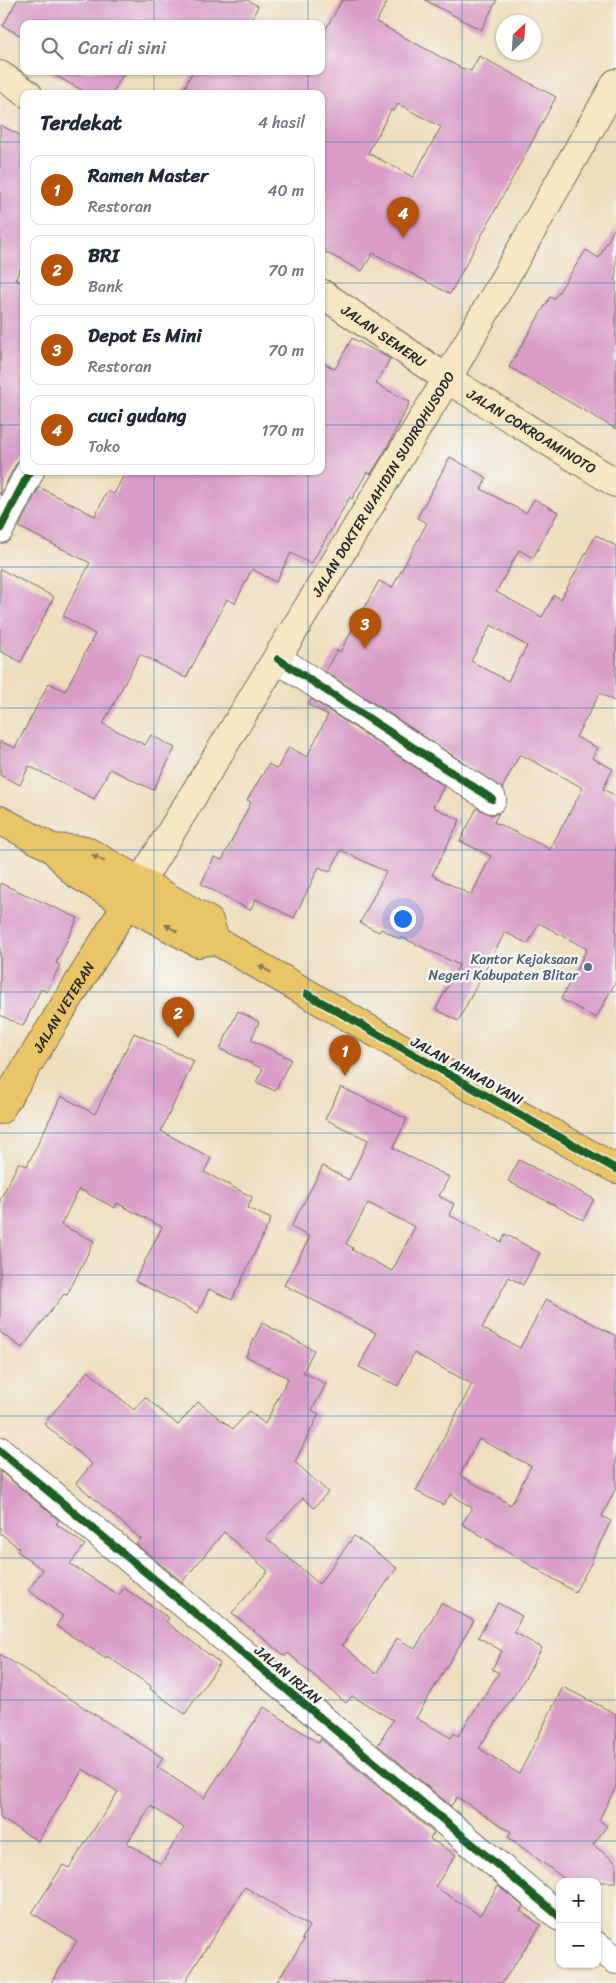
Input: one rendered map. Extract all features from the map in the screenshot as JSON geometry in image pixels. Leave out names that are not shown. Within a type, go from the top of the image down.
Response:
[{"type":"main road","points":[[0,74],[22,90]]},
{"type":"main road","name":"JALAN DOKTER WAHIDIN SUDIROHUSODO","points":[[141,881],[448,379],[616,83]]},
{"type":"main road","name":"JALAN SEMERU","points":[[325,296],[448,379]]},
{"type":"main road","name":"JALAN COKROAMINOTO","points":[[448,379],[616,483]]},
{"type":"main road","points":[[0,820],[52,848],[85,850],[141,881],[209,921],[215,940]]},
{"type":"main road","name":"JALAN AHMAD YANI","points":[[52,848],[75,874],[127,904],[198,943],[215,940],[429,1065],[616,1169]]},
{"type":"main road","name":"JALAN VETERAN","points":[[0,1110],[127,904]]},
{"type":"street","points":[[0,528],[28,475]]},
{"type":"street","points":[[278,659],[492,799]]},
{"type":"street","name":"JALAN IRIAN","points":[[0,1451],[556,1914]]},
{"type":"street","points":[[601,1949],[616,1960]]},
{"type":"building","points":[[17,0],[247,0],[258,6],[251,20],[20,20],[20,35],[3,26]]},
{"type":"building","points":[[342,0],[388,0],[376,22],[461,68],[471,71],[479,56],[556,97],[450,294],[373,253],[362,271],[325,252],[325,90],[183,90],[191,75],[325,75],[325,31]],"holes":[[[398,104],[441,127],[413,177],[368,153],[391,110],[394,111]]]},
{"type":"building","points":[[425,0],[497,0],[481,30]]},
{"type":"building","points":[[54,75],[123,75],[114,90],[82,90]]},
{"type":"building","points":[[0,125],[20,135],[20,270],[15,279],[20,282],[20,460],[16,464],[0,495]]},
{"type":"building","points":[[616,225],[616,429],[509,367],[550,297],[554,299],[586,250],[599,258]]},
{"type":"building","points":[[352,338],[390,359],[376,384],[410,402],[388,446],[371,474],[367,472],[352,499],[350,497],[311,564],[291,553],[276,582],[252,569],[235,603],[227,599],[186,678],[140,654],[103,724],[145,745],[151,735],[175,748],[153,790],[110,769],[94,799],[29,766],[20,785],[0,775],[0,741],[15,748],[49,683],[65,691],[95,634],[63,616],[90,563],[19,527],[39,487],[95,516],[107,491],[114,494],[124,475],[325,475],[325,364],[335,369]]},
{"type":"building","points":[[450,457],[487,478],[481,489],[526,513],[534,499],[558,512],[533,558],[519,550],[496,592],[542,617],[554,595],[561,599],[596,535],[616,546],[616,702],[600,693],[576,737],[598,748],[592,758],[613,769],[603,789],[616,796],[616,981],[596,1018],[561,999],[587,949],[539,923],[528,944],[505,932],[458,1021],[436,1009],[459,965],[401,937],[400,939],[381,929],[379,932],[360,923],[386,872],[341,850],[330,872],[319,867],[294,918],[256,899],[250,910],[201,884],[214,857],[222,860],[251,802],[247,800],[269,764],[277,769],[289,747],[307,757],[328,715],[308,705],[311,699],[444,786],[433,807],[460,820],[432,875],[471,895],[491,856],[460,841],[477,808],[491,815],[499,813],[494,822],[550,849],[583,788],[520,754],[502,788],[325,671],[337,650],[340,652],[379,581],[392,588],[427,523],[417,518]],"holes":[[[491,625],[527,646],[508,681],[471,661]]]},
{"type":"building","points":[[0,569],[54,597],[21,662],[0,651]]},
{"type":"building","points":[[0,883],[78,918],[56,963],[60,965],[47,992],[41,989],[23,1026],[0,1015]]},
{"type":"building","points":[[238,1011],[259,1022],[251,1040],[291,1059],[275,1091],[256,1082],[263,1069],[220,1049]]},
{"type":"building","points":[[134,1033],[194,1061],[161,1131],[211,1158],[204,1172],[252,1197],[248,1208],[271,1219],[232,1300],[209,1289],[198,1313],[135,1281],[162,1227],[117,1203],[115,1208],[79,1189],[61,1225],[94,1241],[67,1295],[64,1294],[22,1348],[0,1332],[0,1200],[19,1162],[27,1166],[61,1096],[95,1114]]},
{"type":"building","points":[[341,1087],[407,1119],[393,1148],[449,1177],[439,1196],[454,1204],[449,1215],[501,1242],[505,1234],[540,1253],[523,1285],[509,1277],[482,1328],[520,1348],[546,1299],[616,1336],[616,1488],[602,1516],[611,1521],[593,1560],[575,1592],[462,1524],[472,1508],[451,1494],[443,1505],[416,1491],[472,1384],[414,1353],[398,1386],[359,1367],[376,1333],[284,1285],[310,1237],[291,1227],[323,1166],[349,1180],[368,1140],[325,1119]],"holes":[[[368,1203],[415,1227],[392,1271],[352,1250],[353,1248],[346,1244]],[[479,1439],[531,1466],[511,1505],[460,1475]]]},
{"type":"building","points":[[519,1160],[594,1199],[583,1220],[508,1181]]},
{"type":"building","points":[[262,1323],[314,1350],[303,1372],[326,1384],[312,1410],[319,1414],[295,1462],[328,1492],[314,1508],[303,1498],[266,1538],[319,1584],[354,1536],[397,1568],[342,1645],[376,1674],[397,1638],[415,1649],[441,1603],[474,1621],[416,1718],[451,1738],[454,1733],[458,1736],[499,1673],[492,1669],[502,1651],[478,1637],[498,1603],[522,1616],[514,1632],[542,1648],[521,1685],[479,1748],[519,1774],[563,1687],[616,1714],[616,1787],[599,1820],[607,1826],[593,1845],[616,1862],[616,1882],[601,1882],[601,1878],[564,1878],[508,1837],[511,1832],[457,1797],[451,1806],[378,1745],[393,1720],[352,1696],[346,1703],[288,1653],[285,1656],[232,1613],[268,1571],[224,1532],[182,1582],[136,1544],[141,1539],[76,1483],[92,1464],[44,1424],[88,1371],[134,1410],[145,1397],[178,1425],[198,1402],[233,1429],[249,1411],[265,1424],[288,1378],[246,1356]]},
{"type":"building","points":[[0,1471],[59,1520],[56,1524],[85,1545],[70,1564],[119,1595],[124,1588],[169,1618],[166,1622],[220,1663],[185,1714],[150,1689],[151,1686],[107,1656],[106,1658],[56,1626],[63,1616],[28,1590],[43,1570],[17,1551],[19,1548],[0,1533]]},
{"type":"building","points":[[0,1654],[163,1758],[157,1767],[204,1798],[264,1707],[319,1743],[321,1739],[434,1833],[430,1839],[456,1855],[435,1887],[480,1915],[498,1886],[523,1906],[520,1911],[541,1925],[502,1983],[276,1983],[304,1940],[302,1939],[309,1926],[245,1887],[184,1983],[51,1983],[77,1941],[32,1913],[63,1865],[69,1868],[118,1792],[83,1769],[38,1841],[0,1818]],"holes":[[[151,1806],[184,1828],[161,1864],[127,1843]]]},
{"type":"cycle path","points":[[0,529],[28,475]]},
{"type":"cycle path","points":[[278,659],[492,799]]},
{"type":"cycle path","points":[[307,994],[616,1169]]},
{"type":"cycle path","points":[[0,1451],[556,1914]]},
{"type":"place","name":"cuci gudang","points":[[403,238]]},
{"type":"place","name":"Depot Es Mini","points":[[365,649]]},
{"type":"place","name":"Kantor Kejaksaan Negeri Kabupaten Blitar","points":[[588,967]]},
{"type":"place","name":"BRI","points":[[178,1038]]},
{"type":"place","name":"Ramen Master","points":[[345,1076]]}]
